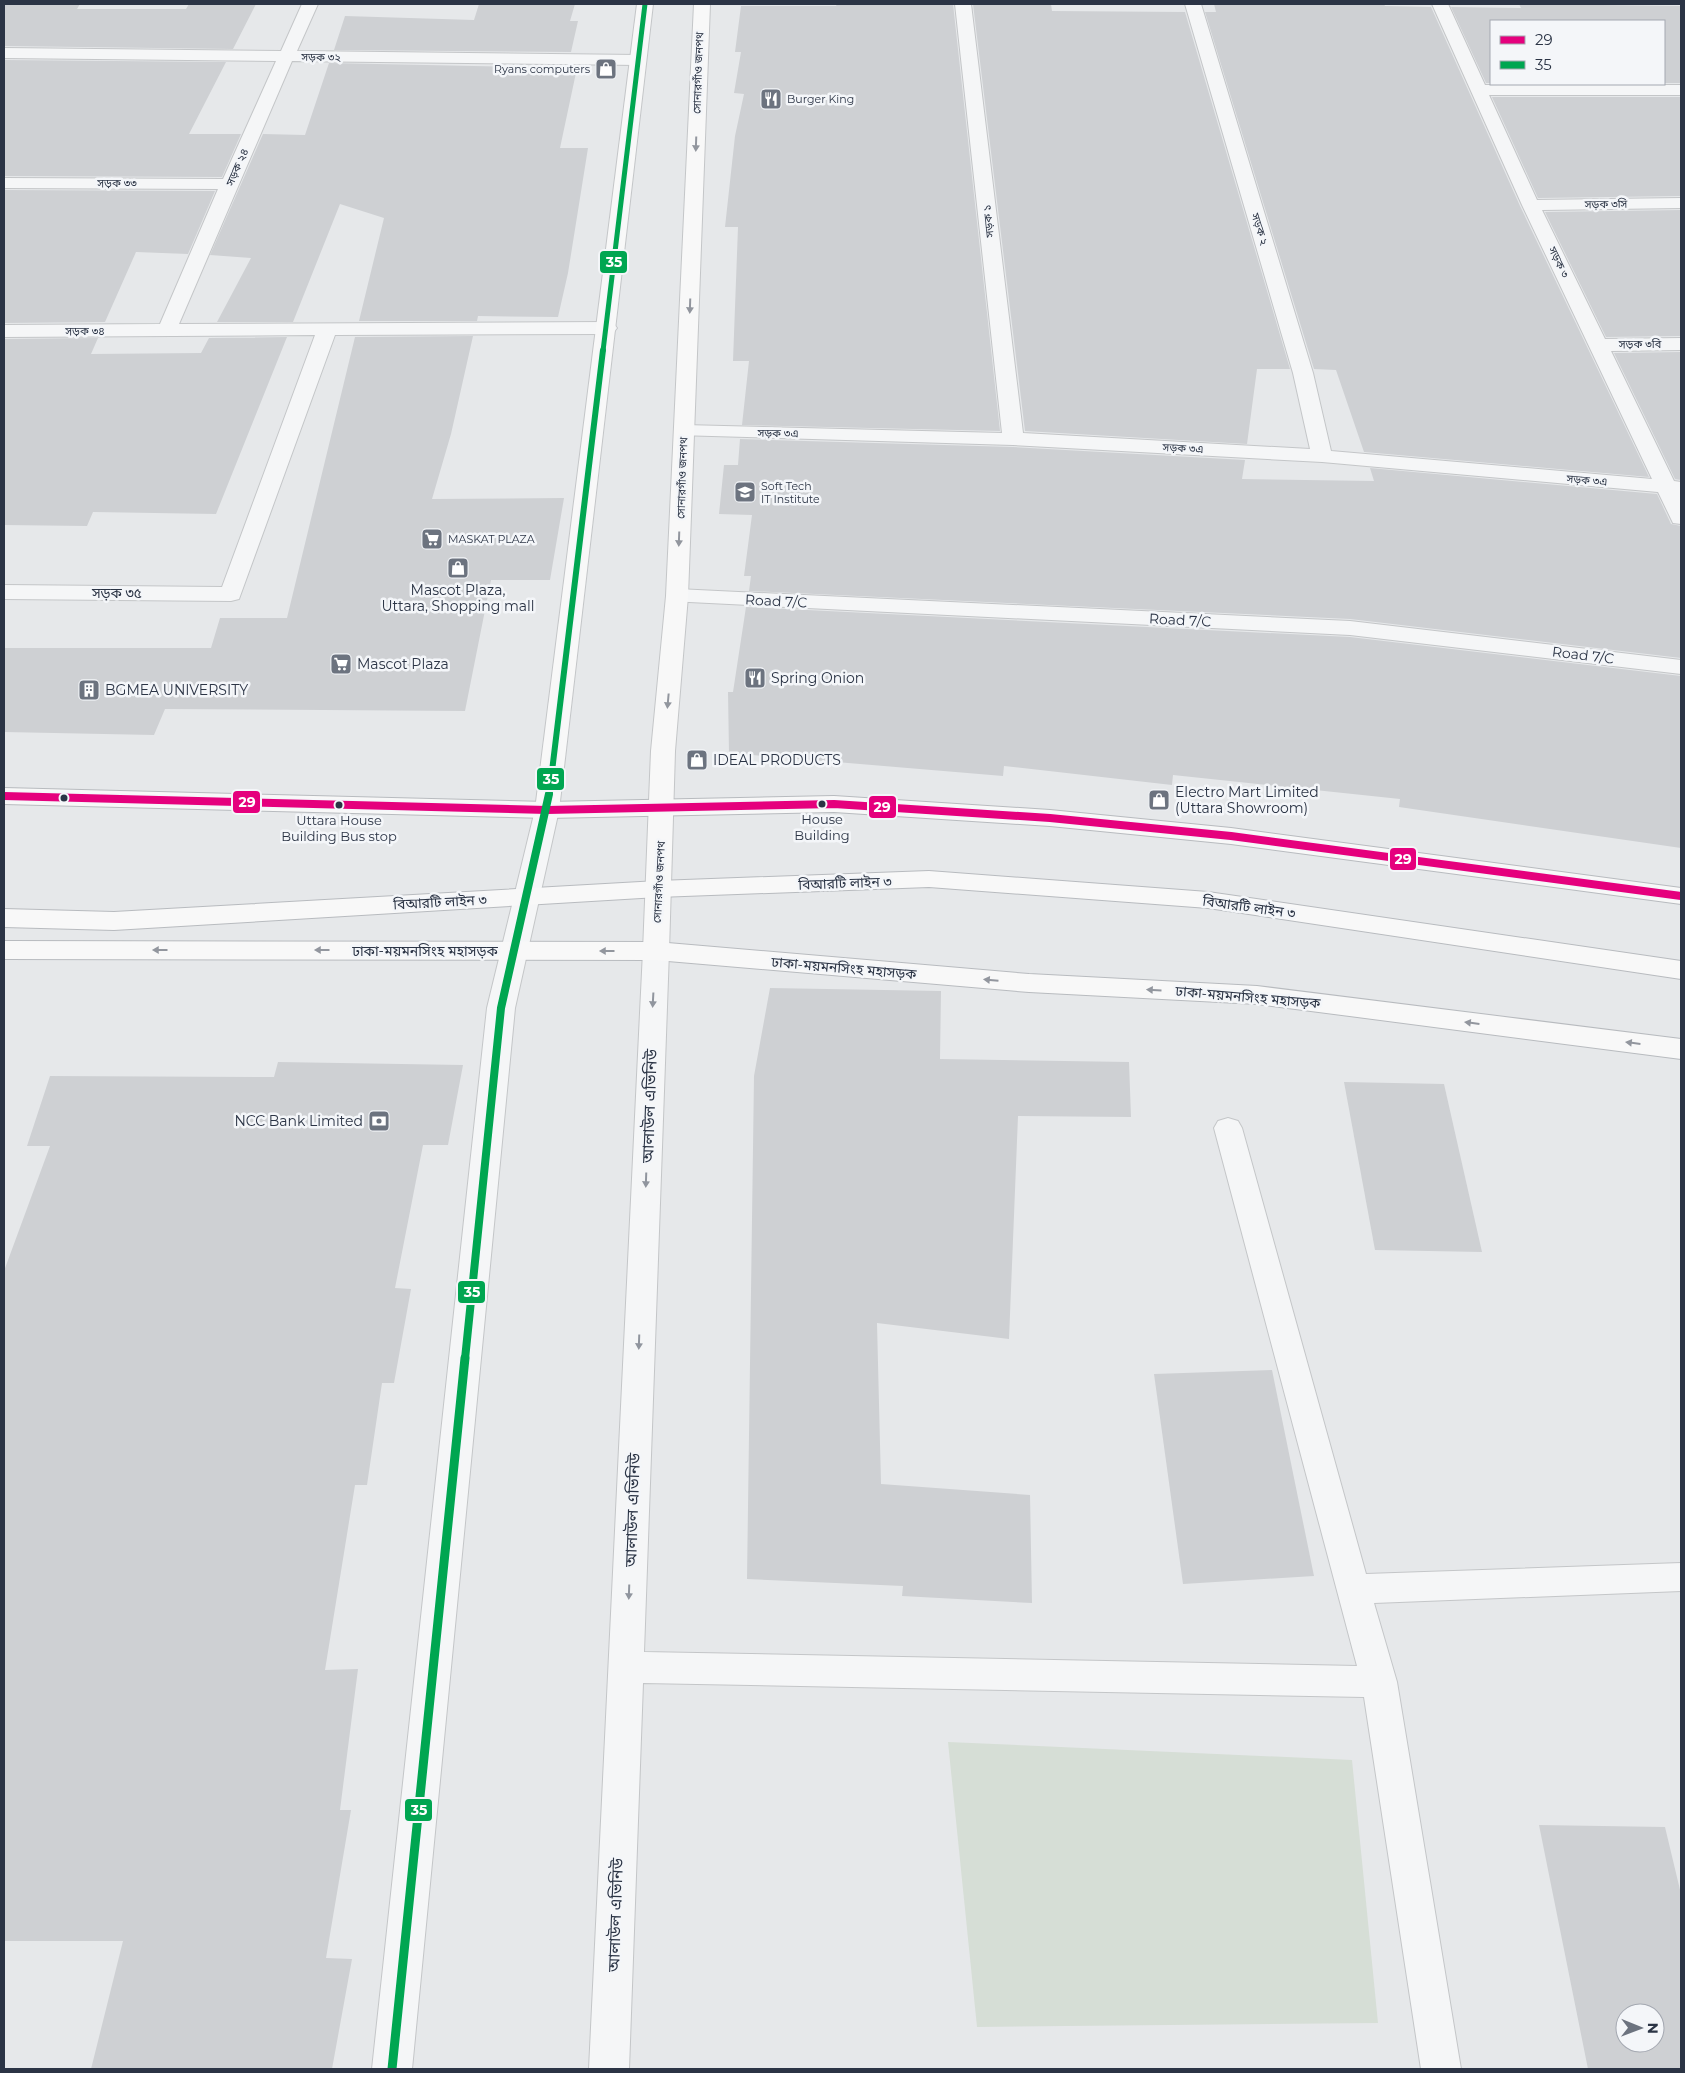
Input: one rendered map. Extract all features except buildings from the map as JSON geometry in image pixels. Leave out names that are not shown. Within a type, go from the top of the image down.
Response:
[{"type":"main road","points":[[547,810],[645,4]]},
{"type":"main road","name":"সোনারগাঁও জনপথ","points":[[656,951],[663,751],[677,596],[702,4]]},
{"type":"main road","points":[[4,796],[547,810],[834,804],[1050,818],[1231,836],[1681,896]]},
{"type":"main road","name":"বিআরটি লাইন ৩","points":[[4,918],[114,921],[658,889],[929,879],[1208,900],[1681,970]]},
{"type":"main road","name":"ঢাকা-ময়মনসিংহ মহাসড়ক","points":[[5,954],[656,951],[1029,983],[1257,995],[1681,1049]]},
{"type":"street","name":"সড়ক ২৪","points":[[167,331],[229,184],[310,4]]},
{"type":"street","name":"সড়ক ১","points":[[964,4],[1012,439]]},
{"type":"street","name":"সড়ক ২","points":[[1193,4],[1303,373],[1322,456]]},
{"type":"street","name":"সড়ক ৩","points":[[1440,4],[1531,205],[1598,345],[1675,488],[1681,518]]},
{"type":"street","name":"সড়ক ৩২","points":[[4,53],[638,60]]},
{"type":"street","points":[[1479,90],[1681,90]]},
{"type":"street","name":"সড়ক ৩৩","points":[[4,183],[229,184]]},
{"type":"street","name":"সড়ক ৩সি","points":[[1531,205],[1681,203]]},
{"type":"street","name":"সড়ক ৩৪","points":[[4,331],[607,328]]},
{"type":"street","name":"সড়ক ৩৫","points":[[4,592],[231,594],[326,330]]},
{"type":"street","name":"সড়ক ৩বি","points":[[1598,345],[1681,344]]},
{"type":"street","name":"সড়ক ৩এ","points":[[684,431],[1012,439],[1322,456],[1675,488]]},
{"type":"street","name":"Road 7/C","points":[[677,596],[1350,628],[1681,667]]},
{"type":"street","points":[[392,2069],[501,1008],[547,810]]},
{"type":"street","name":"আলাউল এভিনিউ","points":[[609,2069],[656,951]]},
{"type":"street","points":[[1228,1128],[1379,1682],[1441,2069]]},
{"type":"street","points":[[1354,1589],[1681,1577]]},
{"type":"street","points":[[626,1667],[1379,1682]]},
{"type":"shaded area","points":[[948,1742],[1352,1760],[1378,2023],[977,2027]]},
{"type":"transit line","name":"35","points":[[392,2069],[501,1008],[547,810],[645,4]]},
{"type":"transit line","name":"29","points":[[4,796],[547,810],[834,804],[1050,818],[1231,836],[1681,896]]},
{"type":"place","name":"Ryans computers","points":[[606,69]]},
{"type":"place","name":"Burger King","points":[[771,99]]},
{"type":"place","name":"Soft Tech IT Institute","points":[[745,492]]},
{"type":"place","name":"MASKAT PLAZA","points":[[432,539]]},
{"type":"place","name":"Mascot Plaza, Uttara, Shopping mall","points":[[458,568]]},
{"type":"place","name":"Mascot Plaza","points":[[341,664]]},
{"type":"place","name":"Spring Onion","points":[[755,678]]},
{"type":"place","name":"BGMEA UNIVERSITY","points":[[89,690]]},
{"type":"place","name":"IDEAL PRODUCTS","points":[[697,760]]},
{"type":"place","name":"Electro Mart Limited (Uttara Showroom)","points":[[1159,800]]},
{"type":"place","name":"House Building","points":[[822,804]]},
{"type":"place","name":"Uttara House Building Bus stop","points":[[339,805]]},
{"type":"place","name":"NCC Bank Limited","points":[[379,1121]]}]
